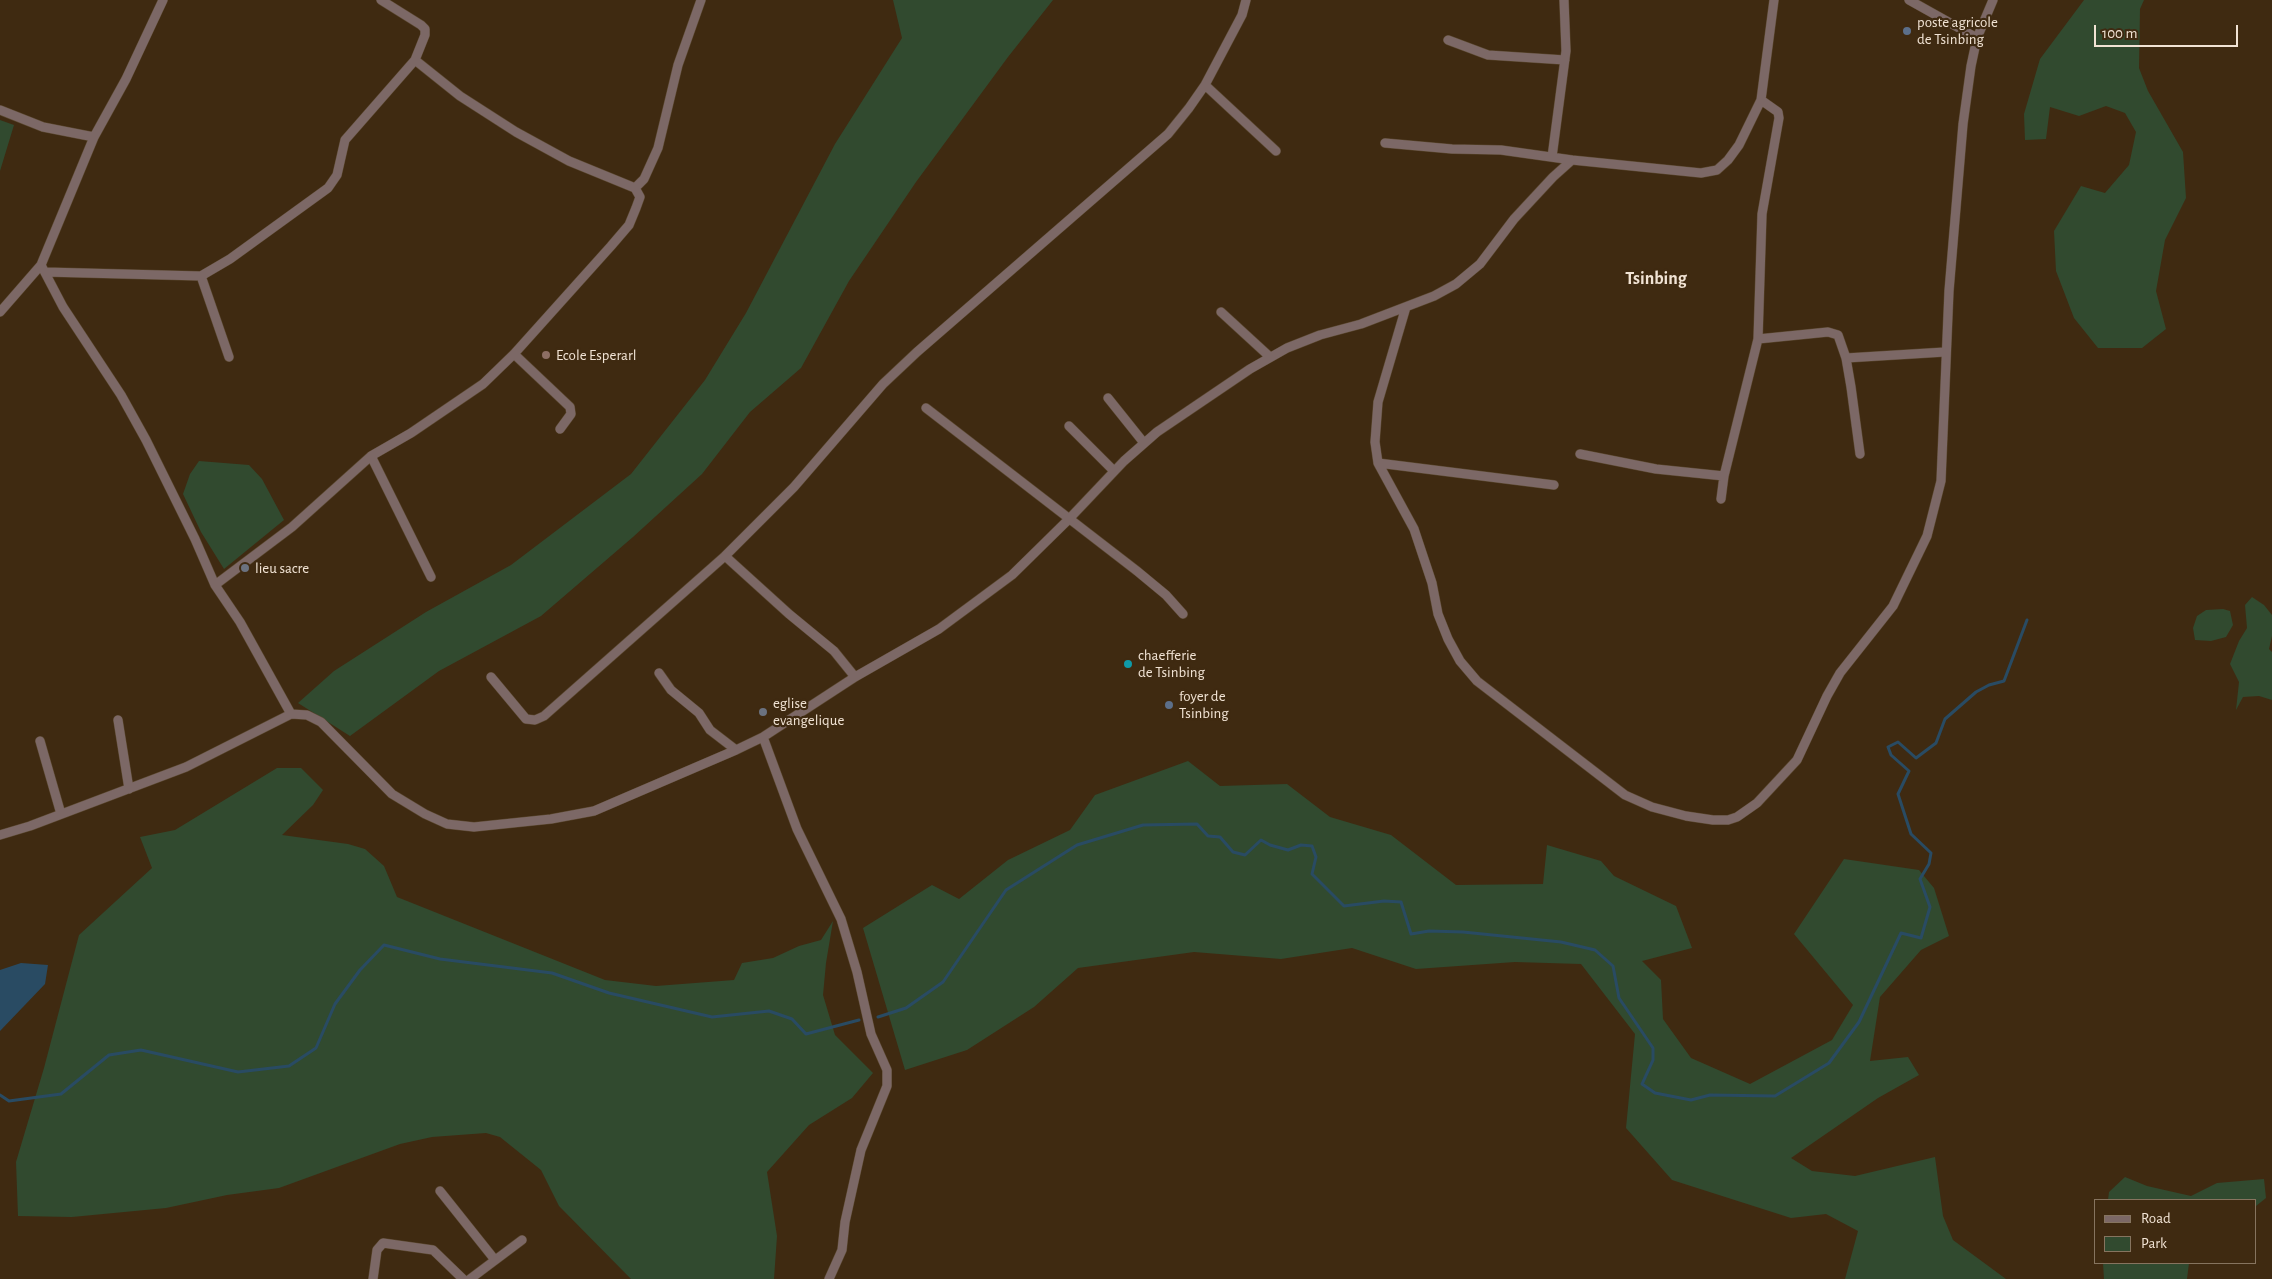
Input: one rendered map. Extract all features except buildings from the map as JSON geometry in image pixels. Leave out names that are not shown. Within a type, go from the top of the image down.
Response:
[{"type":"street","points":[[0,312],[43,268],[94,137],[126,79],[163,0]]},
{"type":"street","points":[[43,268],[201,276],[230,259],[328,188],[336,175],[345,140],[415,60],[425,35],[425,29],[381,0]]},
{"type":"street","points":[[635,188],[644,179],[658,148],[678,65],[701,0]]},
{"type":"street","points":[[491,677],[526,719],[535,720],[544,716],[725,556],[794,487],[883,384],[1016,264],[1168,134],[1205,85],[1242,14],[1246,0]]},
{"type":"street","points":[[1552,156],[1565,60],[1564,0]]},
{"type":"street","points":[[1385,143],[1452,149],[1501,150],[1572,160],[1701,173],[1717,170],[1728,160],[1739,145],[1761,100],[1774,0]]},
{"type":"street","points":[[1909,0],[1977,38]]},
{"type":"street","points":[[1406,307],[1378,402],[1375,442],[1378,463],[1414,529],[1424,553],[1438,614],[1460,660],[1477,681],[1625,794],[1652,807],[1686,816],[1728,820],[1757,803],[1796,760],[1840,673],[1893,606],[1927,536],[1942,481],[1945,352],[1963,124],[1970,66],[1977,38],[1993,0]]},
{"type":"street","points":[[1448,40],[1488,55],[1565,60]]},
{"type":"street","points":[[216,585],[292,527],[371,456],[456,404],[484,384],[514,354],[629,225],[640,197],[635,188],[569,161],[516,132],[460,96],[415,60]]},
{"type":"street","points":[[1205,85],[1276,151]]},
{"type":"street","points":[[1721,500],[1724,476],[1758,339],[1762,214],[1779,118],[1778,112],[1761,100]]},
{"type":"street","points":[[0,110],[43,127],[94,137]]},
{"type":"street","points":[[0,835],[186,767],[268,723],[291,714],[307,715],[321,722],[392,794],[425,814],[448,824],[474,827],[532,822],[594,811],[763,737],[855,677],[939,629],[1012,575],[1069,520],[1114,471],[1144,444],[1209,395],[1287,348],[1320,335],[1361,324],[1406,307],[1456,284],[1480,264],[1514,219],[1572,160]]},
{"type":"street","points":[[43,268],[63,307],[120,395],[146,440],[196,538],[216,585],[240,622],[291,714]]},
{"type":"street","points":[[201,276],[229,357]]},
{"type":"street","points":[[1221,312],[1270,357]]},
{"type":"street","points":[[1758,339],[1833,332],[1838,335],[1846,358],[1860,454]]},
{"type":"street","points":[[1846,358],[1945,352]]},
{"type":"street","points":[[514,354],[570,407],[571,414],[560,429]]},
{"type":"street","points":[[1108,398],[1144,444]]},
{"type":"street","points":[[926,408],[1166,595],[1183,614]]},
{"type":"street","points":[[1069,426],[1114,471]]},
{"type":"street","points":[[1580,454],[1656,470],[1724,476]]},
{"type":"street","points":[[371,456],[431,577]]},
{"type":"street","points":[[1378,463],[1554,485]]},
{"type":"street","points":[[725,556],[789,614],[834,651],[855,677]]},
{"type":"street","points":[[660,673],[671,690],[698,713],[710,730],[736,750]]},
{"type":"street","points":[[118,720],[129,789]]},
{"type":"street","points":[[763,737],[797,829],[841,919],[857,972],[871,1034],[887,1070],[887,1086],[861,1150],[845,1222],[842,1250],[831,1278]]},
{"type":"street","points":[[40,741],[61,814]]},
{"type":"street","points":[[440,1191],[495,1260]]},
{"type":"street","points":[[470,1279],[522,1240]]},
{"type":"street","points":[[373,1279],[377,1250],[382,1243],[432,1250],[463,1279]]},
{"type":"green space","points":[[893,0],[1053,0],[1008,57],[916,182],[849,281],[801,368],[750,412],[702,474],[633,537],[541,616],[439,671],[350,736],[298,703],[334,671],[426,612],[511,565],[631,474],[705,380],[746,313],[835,144],[902,38]]},
{"type":"green space","points":[[2084,0],[2144,0],[2140,9],[2139,68],[2148,91],[2183,152],[2186,198],[2165,240],[2156,291],[2166,329],[2142,348],[2098,348],[2074,318],[2056,271],[2054,231],[2081,186],[2105,193],[2129,165],[2136,132],[2125,113],[2106,106],[2079,116],[2050,107],[2046,139],[2025,140],[2024,114],[2040,59]]},
{"type":"green space","points":[[0,120],[14,125],[0,171]]},
{"type":"green space","points":[[199,461],[249,465],[262,479],[284,520],[224,569],[201,532],[183,494],[190,474]]},
{"type":"green space","points":[[2252,597],[2264,605],[2272,615],[2272,636],[2269,649],[2272,652],[2272,700],[2259,696],[2243,697],[2236,710],[2239,682],[2230,664],[2239,641],[2247,628],[2245,605]]},
{"type":"green space","points":[[2223,609],[2230,611],[2233,625],[2226,637],[2211,641],[2195,640],[2193,628],[2197,616],[2206,610]]},
{"type":"green space","points":[[1188,761],[1220,786],[1287,784],[1330,817],[1391,835],[1456,885],[1543,884],[1547,845],[1601,861],[1614,876],[1676,906],[1692,948],[1642,961],[1661,980],[1663,1019],[1691,1058],[1750,1084],[1832,1040],[1853,1005],[1794,934],[1844,859],[1919,870],[1934,888],[1949,936],[1921,950],[1880,997],[1870,1061],[1908,1057],[1919,1075],[1878,1098],[1791,1158],[1812,1171],[1855,1176],[1935,1157],[1943,1216],[1953,1240],[2006,1279],[1845,1279],[1858,1231],[1826,1214],[1791,1218],[1672,1180],[1626,1128],[1635,1034],[1581,964],[1515,962],[1416,969],[1352,948],[1281,959],[1194,952],[1078,968],[1034,1007],[967,1050],[905,1070],[863,928],[932,885],[959,899],[1008,860],[1070,830],[1095,795]]},
{"type":"green space","points":[[277,768],[301,768],[323,790],[313,805],[282,835],[348,844],[365,849],[384,866],[397,897],[605,980],[656,986],[734,980],[742,963],[773,958],[799,946],[821,940],[833,921],[823,995],[835,1035],[873,1073],[852,1098],[809,1125],[767,1172],[777,1236],[774,1279],[631,1279],[559,1206],[541,1170],[500,1137],[486,1133],[432,1137],[400,1144],[279,1188],[227,1195],[166,1208],[72,1217],[18,1216],[16,1162],[44,1068],[79,935],[152,868],[140,837],[175,830]]},
{"type":"green space","points":[[2125,1177],[2147,1186],[2191,1196],[2217,1183],[2264,1179],[2266,1198],[2257,1205],[2257,1199],[2108,1199],[2109,1192]]},
{"type":"green space","points":[[2103,1264],[2189,1264],[2187,1279],[2104,1279]]},
{"type":"water","points":[[21,963],[48,965],[45,984],[0,1031],[0,970]]},
{"type":"waterway","points":[[878,1017],[906,1008],[943,982],[1006,890],[1077,845],[1143,825],[1197,824],[1208,836],[1220,837],[1233,852],[1245,855],[1261,840],[1270,845],[1288,850],[1301,845],[1312,846],[1316,857],[1312,874],[1344,906],[1384,901],[1401,902],[1411,934],[1429,931],[1463,932],[1561,942],[1595,950],[1613,966],[1619,998],[1653,1048],[1653,1060],[1642,1084],[1655,1093],[1691,1100],[1710,1095],[1775,1096],[1829,1063],[1859,1022],[1901,933],[1921,938],[1930,907],[1920,879],[1929,864],[1931,853],[1911,834],[1898,794],[1909,771],[1891,755],[1888,747],[1898,742],[1916,758],[1936,743],[1945,719],[1976,692],[1989,685],[2004,681],[2027,620]]},
{"type":"waterway","points":[[0,1095],[9,1101],[61,1094],[109,1055],[141,1050],[238,1072],[289,1066],[316,1048],[335,1004],[360,970],[384,945],[440,959],[552,973],[609,993],[712,1017],[769,1011],[792,1019],[806,1034],[859,1020]]},
{"type":"place","name":"poste agricole de Tsinbing","points":[[1907,31]]},
{"type":"place","name":"Ecole Esperarl","points":[[546,355]]},
{"type":"place","name":"lieu sacre","points":[[245,568]]},
{"type":"place","name":"chaefferie de Tsinbing","points":[[1128,664]]},
{"type":"place","name":"foyer de Tsinbing","points":[[1169,705]]},
{"type":"place","name":"eglise evangelique","points":[[763,712]]},
{"type":"district","name":"Tsinbing","points":[[1656,279]]}]
